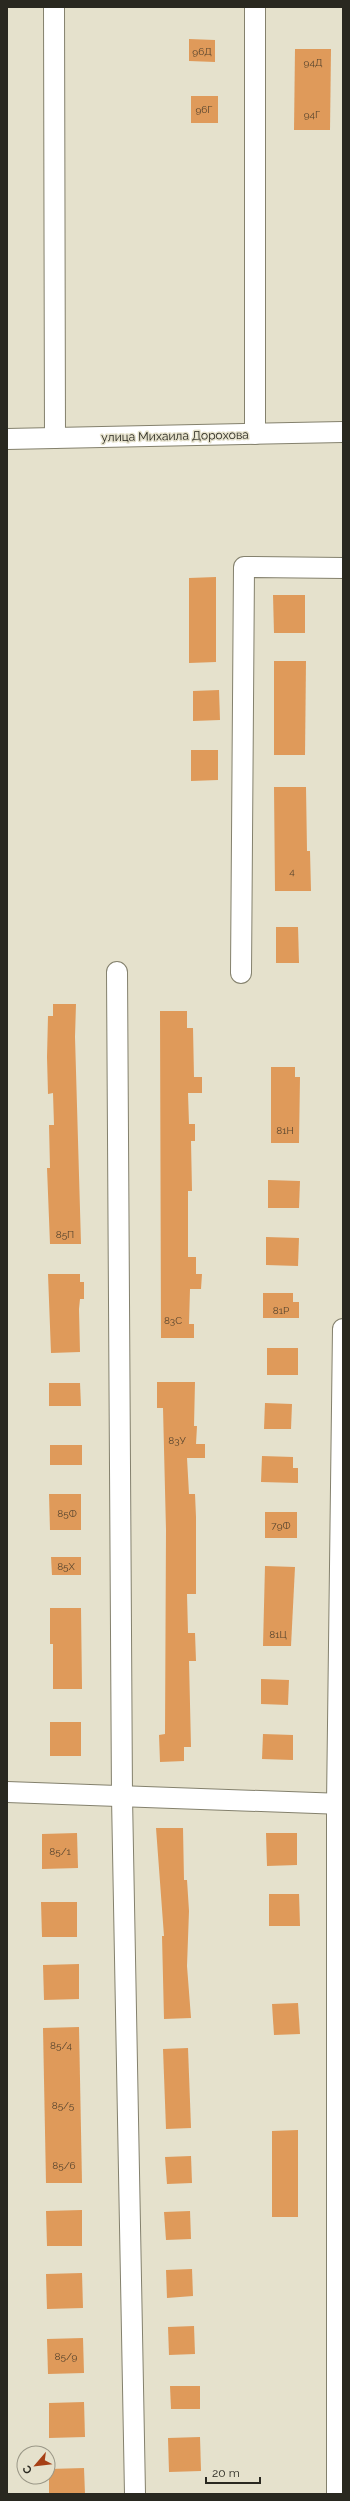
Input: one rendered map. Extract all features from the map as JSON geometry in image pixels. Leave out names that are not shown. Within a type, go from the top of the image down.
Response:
[{"type":"street","points":[[54,7],[55,438]]},
{"type":"street","points":[[255,7],[255,434]]},
{"type":"street","name":"улица Михаила Дорохова","points":[[7,439],[343,432]]},
{"type":"street","points":[[241,973],[244,567],[343,568]]},
{"type":"street","points":[[117,972],[122,1797],[135,2494]]},
{"type":"street","points":[[337,2494],[343,1329]]},
{"type":"street","points":[[7,1792],[340,1804]]},
{"type":"building","points":[[189,39],[215,40],[215,62],[189,61]]},
{"type":"building","points":[[295,49],[331,49],[330,130],[294,130]]},
{"type":"building","points":[[191,96],[218,96],[218,123],[191,123]]},
{"type":"building","points":[[216,577],[216,662],[189,663],[189,578]]},
{"type":"building","points":[[273,595],[305,595],[305,633],[274,633]]},
{"type":"building","points":[[274,661],[306,661],[305,755],[274,755]]},
{"type":"building","points":[[219,690],[220,720],[193,721],[193,691]]},
{"type":"building","points":[[191,750],[218,750],[218,780],[191,781]]},
{"type":"building","points":[[274,787],[306,787],[307,851],[310,851],[311,891],[275,891]]},
{"type":"building","points":[[276,927],[298,927],[299,963],[276,963]]},
{"type":"building","points":[[53,1004],[76,1004],[75,1037],[81,1244],[50,1244],[47,1168],[50,1168],[49,1125],[54,1125],[53,1093],[48,1094],[47,1057],[48,1016],[53,1016]]},
{"type":"building","points":[[160,1011],[187,1011],[187,1028],[193,1028],[194,1077],[202,1077],[202,1093],[188,1093],[189,1124],[195,1124],[195,1141],[191,1141],[192,1191],[188,1191],[188,1257],[196,1257],[196,1274],[202,1274],[201,1289],[190,1289],[189,1324],[194,1324],[194,1338],[161,1338]]},
{"type":"building","points":[[271,1067],[295,1067],[295,1077],[300,1077],[299,1143],[271,1143]]},
{"type":"building","points":[[268,1180],[300,1181],[299,1208],[268,1208]]},
{"type":"building","points":[[266,1237],[299,1238],[298,1266],[266,1265]]},
{"type":"building","points":[[48,1274],[80,1274],[80,1282],[84,1282],[84,1299],[80,1299],[79,1309],[80,1352],[51,1353]]},
{"type":"building","points":[[263,1293],[293,1293],[293,1302],[299,1302],[299,1318],[263,1318]]},
{"type":"building","points":[[267,1348],[298,1348],[298,1375],[267,1375]]},
{"type":"building","points":[[157,1382],[195,1382],[194,1426],[197,1426],[196,1444],[205,1444],[205,1458],[187,1458],[189,1494],[195,1494],[196,1517],[196,1594],[187,1594],[188,1633],[195,1633],[196,1661],[189,1661],[191,1747],[184,1747],[184,1761],[160,1762],[159,1735],[165,1734],[166,1530],[163,1408],[157,1408]]},
{"type":"building","points":[[49,1383],[80,1383],[81,1406],[49,1406]]},
{"type":"building","points":[[265,1403],[292,1404],[291,1429],[264,1429]]},
{"type":"building","points":[[50,1445],[82,1445],[82,1465],[50,1465]]},
{"type":"building","points":[[262,1456],[293,1457],[293,1468],[298,1468],[298,1483],[261,1482]]},
{"type":"building","points":[[49,1494],[81,1494],[81,1530],[50,1530]]},
{"type":"building","points":[[265,1512],[297,1512],[297,1538],[265,1538]]},
{"type":"building","points":[[51,1557],[81,1557],[81,1575],[52,1575]]},
{"type":"building","points":[[265,1566],[295,1567],[291,1646],[263,1646]]},
{"type":"building","points":[[50,1608],[81,1608],[82,1689],[53,1689],[53,1644],[50,1644]]},
{"type":"building","points":[[261,1679],[289,1680],[288,1705],[261,1704]]},
{"type":"building","points":[[50,1722],[81,1722],[81,1756],[50,1756]]},
{"type":"building","points":[[263,1734],[293,1735],[293,1760],[262,1759]]},
{"type":"building","points":[[156,1828],[183,1828],[184,1880],[187,1880],[189,1911],[187,1966],[191,2018],[164,2019],[162,1936],[164,1936]]},
{"type":"building","points":[[77,1833],[78,1868],[42,1869],[42,1834]]},
{"type":"building","points":[[266,1833],[297,1833],[297,1865],[267,1866]]},
{"type":"building","points":[[269,1894],[299,1894],[300,1926],[269,1926]]},
{"type":"building","points":[[41,1902],[77,1902],[77,1937],[42,1937]]},
{"type":"building","points":[[79,1964],[79,1999],[44,2000],[43,1965]]},
{"type":"building","points":[[298,2003],[300,2034],[274,2035],[272,2004]]},
{"type":"building","points":[[79,2027],[82,2183],[46,2183],[43,2028]]},
{"type":"building","points":[[188,2048],[191,2128],[166,2129],[163,2049]]},
{"type":"building","points":[[298,2130],[298,2217],[272,2217],[272,2131]]},
{"type":"building","points":[[191,2156],[192,2183],[167,2184],[165,2157]]},
{"type":"building","points":[[82,2210],[82,2246],[47,2246],[46,2211]]},
{"type":"building","points":[[190,2211],[191,2239],[166,2240],[164,2212]]},
{"type":"building","points":[[192,2269],[193,2296],[167,2298],[166,2270]]},
{"type":"building","points":[[82,2273],[83,2308],[47,2309],[46,2274]]},
{"type":"building","points":[[194,2326],[195,2354],[169,2355],[168,2327]]},
{"type":"building","points":[[83,2338],[84,2373],[48,2374],[47,2339]]},
{"type":"building","points":[[170,2386],[200,2386],[200,2409],[171,2409]]},
{"type":"building","points":[[84,2402],[85,2437],[49,2438],[49,2403]]},
{"type":"building","points":[[200,2437],[201,2471],[169,2472],[168,2438]]},
{"type":"building","points":[[84,2468],[85,2494],[49,2493],[49,2485],[56,2485],[56,2469]]}]
